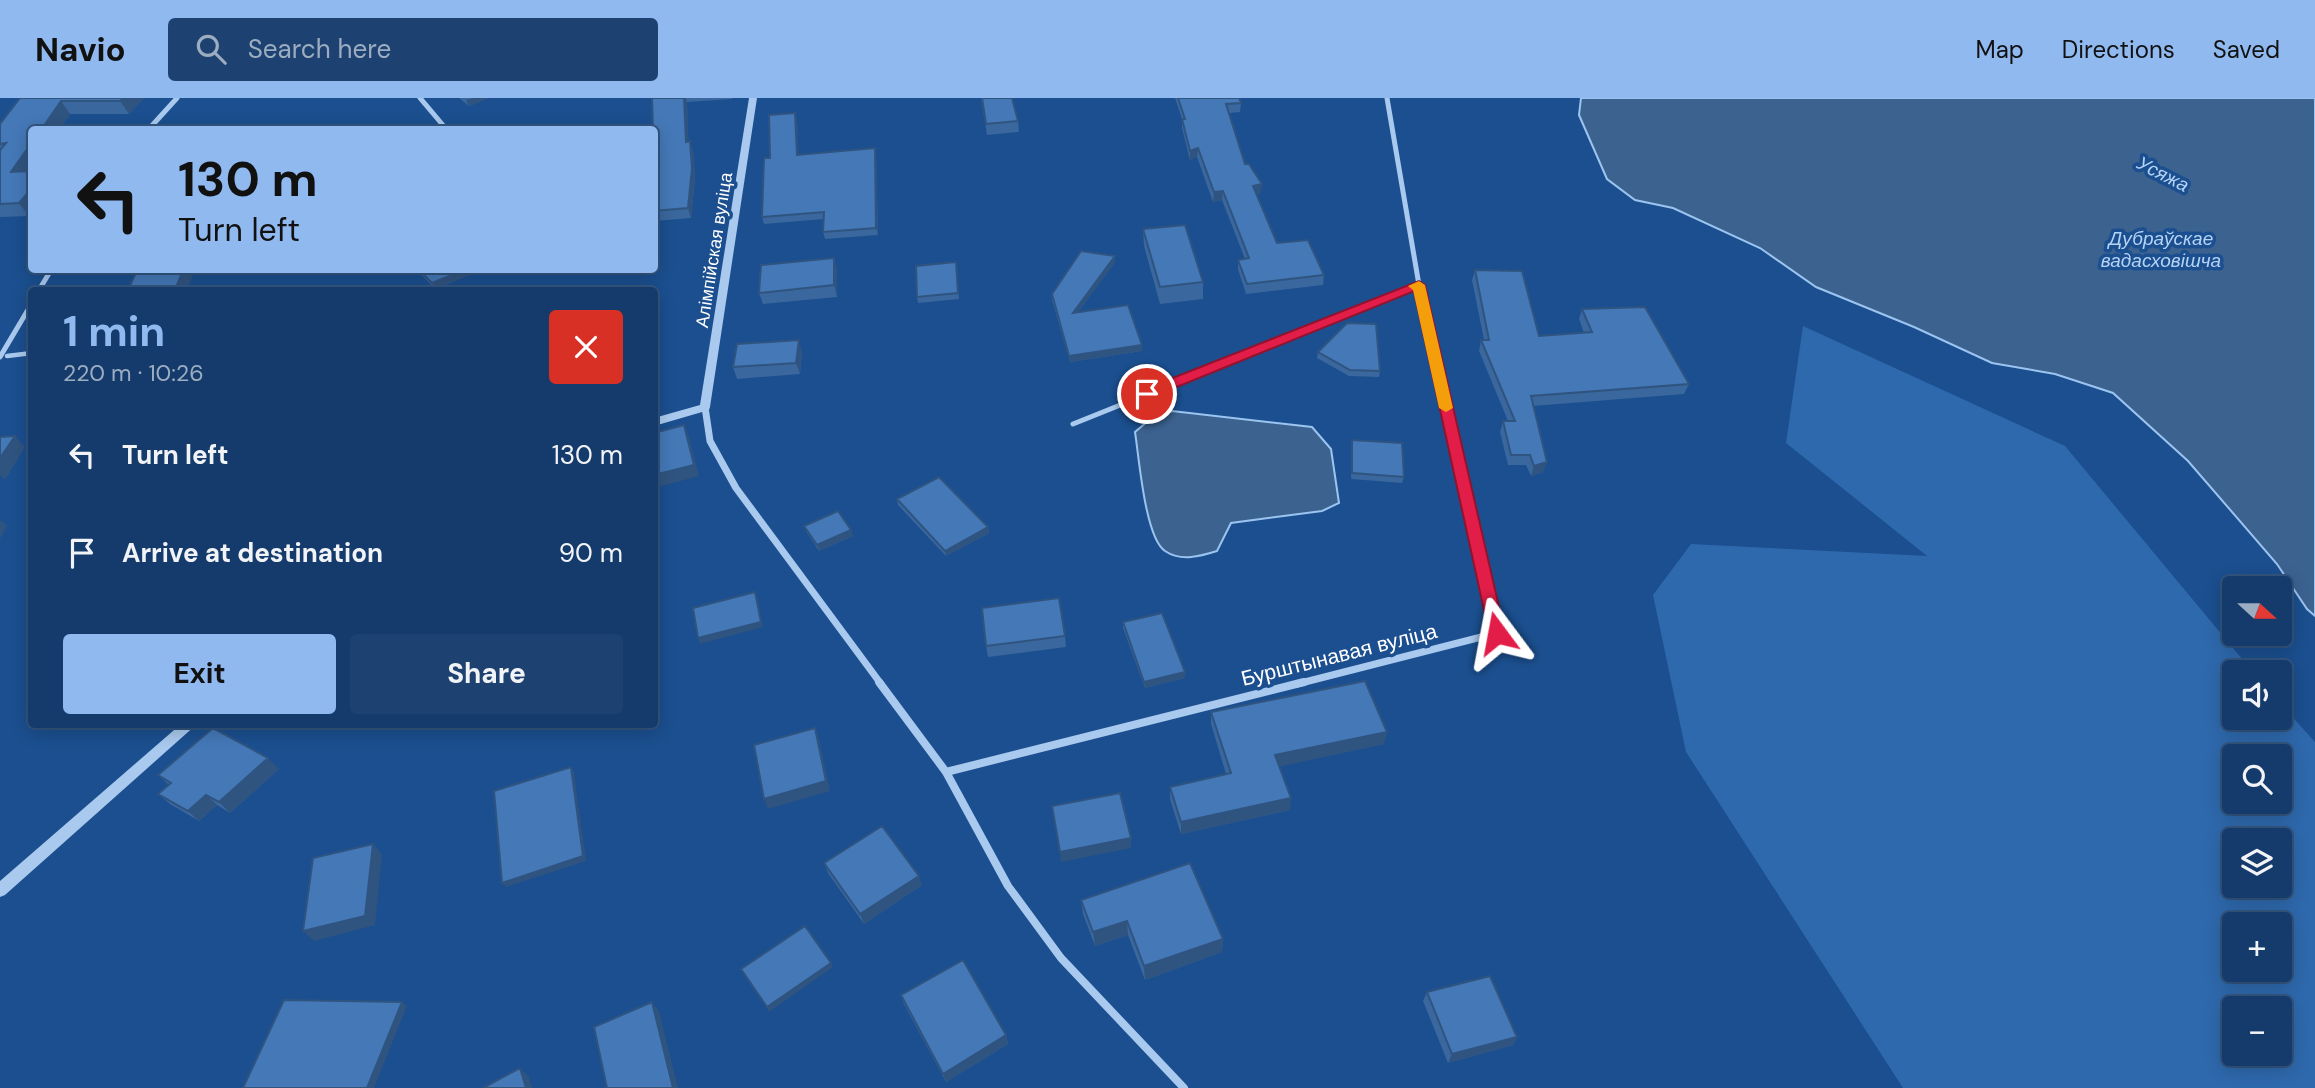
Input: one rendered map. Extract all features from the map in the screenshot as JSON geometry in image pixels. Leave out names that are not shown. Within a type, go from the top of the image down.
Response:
[{"type":"street","points":[[152,126],[177,98]]},
{"type":"street","points":[[420,98],[444,126]]},
{"type":"street","name":"Алімпійская вуліца","points":[[705,407],[753,98]]},
{"type":"street","name":"Бурштынавая вуліца","points":[[946,772],[1497,633],[1419,285],[1387,98]]},
{"type":"street","points":[[4,357],[28,311]]},
{"type":"street","points":[[658,421],[705,407],[710,441],[736,488],[946,772],[1009,886],[1061,958],[1184,1088]]},
{"type":"street","points":[[0,890],[186,728]]},
{"type":"lane","points":[[1073,424],[1419,285]]},
{"type":"lane","points":[[4,357],[28,354]]},
{"type":"shaded area","points":[[1803,326],[2065,446],[2222,635],[2222,646],[2231,646],[2243,660],[2222,660],[2222,730],[2292,730],[2292,716],[2315,742],[2315,1088],[1903,1088],[1686,752],[1653,595],[1691,544],[1927,556],[1786,443]]},
{"type":"water","name":"Дубраўскае вадасховішча","points":[[1581,98],[2315,98],[2315,616],[2292,586],[2292,576],[2285,576],[2188,461],[2113,393],[2055,374],[1992,363],[1914,327],[1816,287],[1760,248],[1673,208],[1635,200],[1607,179],[1579,115]]},
{"type":"water","points":[[1172,411],[1312,427],[1331,449],[1339,503],[1322,511],[1231,523],[1217,551],[1211,553],[1184,557],[1165,551],[1152,530],[1135,432],[1148,421]]},
{"type":"building","points":[[20,98],[124,98],[120,101],[61,101],[44,126],[28,126],[28,148],[11,172],[28,171],[28,193],[19,203],[0,204],[0,150],[6,143],[0,144],[0,124]]},
{"type":"building","points":[[652,98],[684,98],[686,142],[690,141],[692,168],[688,208],[658,211],[658,126],[653,126]]},
{"type":"building","points":[[982,98],[1012,98],[1018,121],[986,124]]},
{"type":"building","points":[[1178,98],[1239,98],[1241,103],[1226,104],[1245,164],[1249,164],[1262,184],[1253,186],[1277,243],[1308,240],[1324,275],[1247,284],[1238,260],[1249,258],[1223,191],[1214,192],[1198,148],[1190,151],[1182,119],[1185,119]]},
{"type":"building","points":[[795,113],[797,155],[875,148],[876,228],[823,232],[824,212],[762,217],[764,158],[770,158],[769,115]]},
{"type":"building","points":[[1185,225],[1203,282],[1160,287],[1143,229]]},
{"type":"building","points":[[1081,251],[1115,256],[1073,313],[1128,305],[1142,345],[1069,356],[1052,294]]},
{"type":"building","points":[[834,258],[834,285],[759,293],[761,265]]},
{"type":"building","points":[[956,262],[958,293],[917,297],[916,266]]},
{"type":"building","points":[[1475,270],[1522,271],[1539,336],[1592,332],[1582,309],[1645,307],[1689,384],[1531,396],[1547,462],[1534,466],[1530,455],[1511,455],[1503,421],[1515,421],[1481,340],[1489,340]]},
{"type":"building","points":[[136,273],[182,273],[176,287],[129,287]]},
{"type":"building","points":[[422,273],[457,273],[432,283]]},
{"type":"building","points":[[1347,323],[1376,324],[1380,371],[1350,370],[1318,352]]},
{"type":"building","points":[[799,340],[796,363],[733,367],[737,344]]},
{"type":"building","points":[[684,425],[694,465],[658,474],[658,432]]},
{"type":"building","points":[[15,436],[0,458],[0,437]]},
{"type":"building","points":[[1352,440],[1402,443],[1404,477],[1352,473]]},
{"type":"building","points":[[939,477],[988,527],[945,551],[897,499]]},
{"type":"building","points":[[838,511],[851,530],[817,545],[804,526]]},
{"type":"building","points":[[755,592],[761,622],[698,638],[693,608]]},
{"type":"building","points":[[1059,598],[1065,636],[986,646],[982,608]]},
{"type":"building","points":[[1162,613],[1185,672],[1144,682],[1123,622]]},
{"type":"building","points":[[1365,681],[1387,732],[1275,755],[1291,798],[1181,822],[1170,787],[1231,773],[1211,712]]},
{"type":"building","points":[[213,728],[268,758],[219,802],[206,795],[188,811],[158,794],[171,783],[158,775]]},
{"type":"building","points":[[815,728],[826,781],[764,799],[754,745]]},
{"type":"building","points":[[571,767],[583,856],[502,883],[494,791]]},
{"type":"building","points":[[1120,793],[1131,838],[1060,852],[1052,806]]},
{"type":"building","points":[[882,826],[919,876],[860,914],[824,863]]},
{"type":"building","points":[[373,844],[365,916],[303,931],[313,858]]},
{"type":"building","points":[[1190,863],[1223,939],[1144,966],[1127,921],[1093,932],[1081,900]]},
{"type":"building","points":[[805,926],[831,963],[767,1007],[741,969]]},
{"type":"building","points":[[963,960],[1006,1035],[943,1074],[901,995]]},
{"type":"building","points":[[1490,976],[1517,1037],[1452,1054],[1427,992]]},
{"type":"building","points":[[284,1000],[402,1002],[367,1088],[243,1088]]},
{"type":"building","points":[[652,1002],[673,1088],[607,1088],[594,1027]]},
{"type":"building","points":[[520,1068],[526,1088],[483,1088]]},
{"type":"slow traffic","points":[[1415,286],[1419,285],[1446,408]]},
{"type":"route","points":[[1147,394],[1419,285],[1497,633]]},
{"type":"water label","name":"Усяжа","points":[[2163,174]]}]
